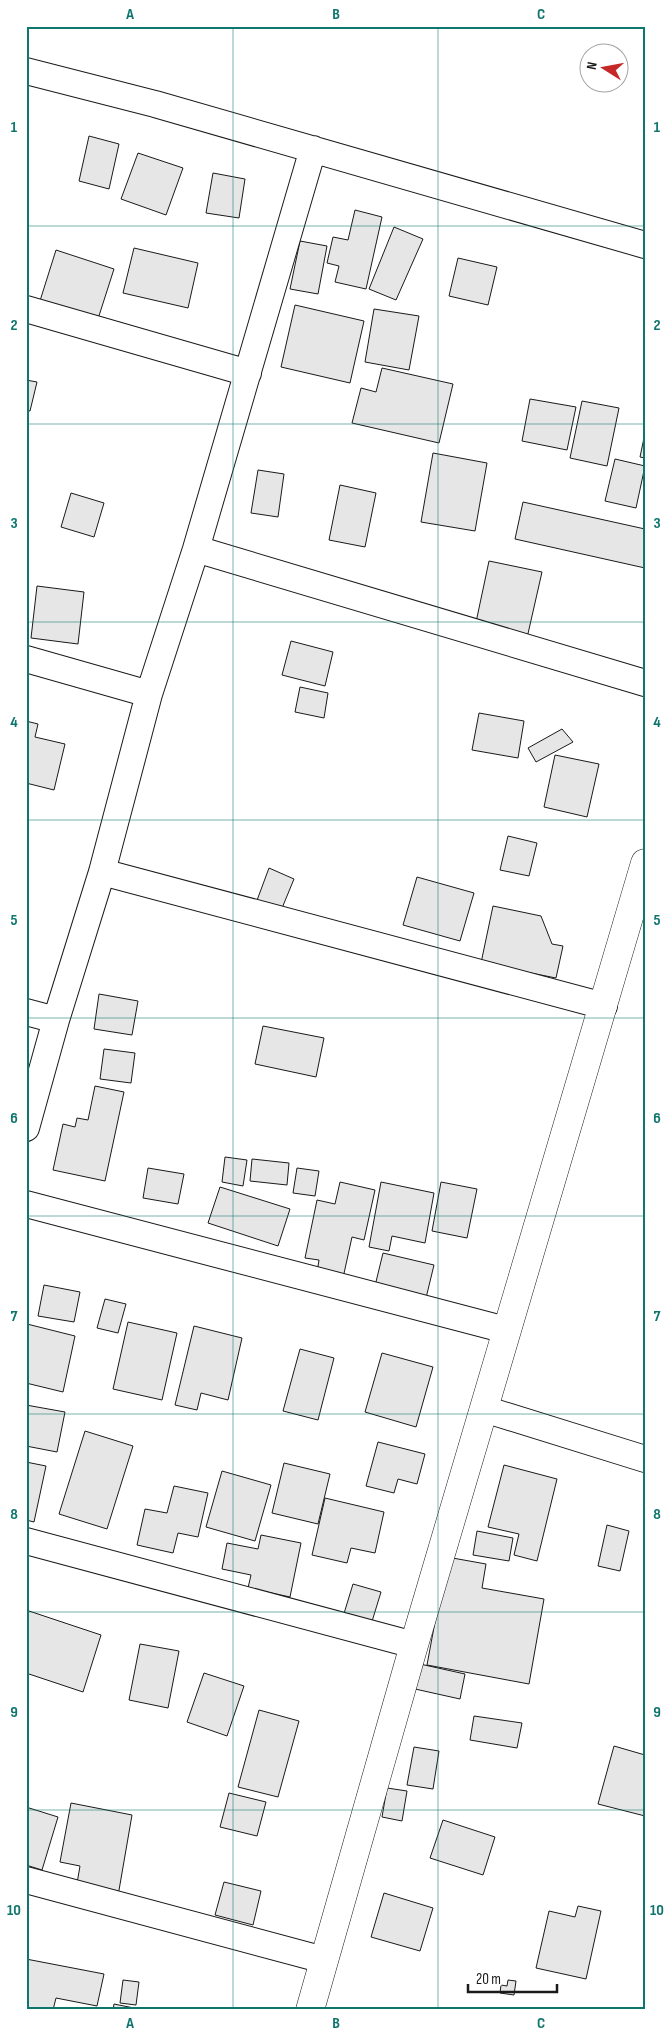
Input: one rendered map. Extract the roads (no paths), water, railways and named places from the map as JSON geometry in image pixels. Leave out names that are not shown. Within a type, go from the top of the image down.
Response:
[{"type":"main road","points":[[310,2010],[414,1645],[645,862]]},
{"type":"street","points":[[26,71],[155,104],[645,245]]},
{"type":"street","points":[[26,1128],[56,1020],[102,872],[149,694],[196,549],[313,149]]},
{"type":"street","points":[[26,309],[248,373]]},
{"type":"street","points":[[196,549],[645,682]]},
{"type":"street","points":[[26,659],[149,694]]},
{"type":"street","points":[[102,872],[604,1006]]},
{"type":"street","points":[[26,1012],[56,1020]]},
{"type":"street","points":[[26,1204],[506,1330]]},
{"type":"street","points":[[484,1409],[645,1459]]},
{"type":"street","points":[[26,1541],[414,1645]]},
{"type":"street","points":[[26,1880],[324,1960]]}]
